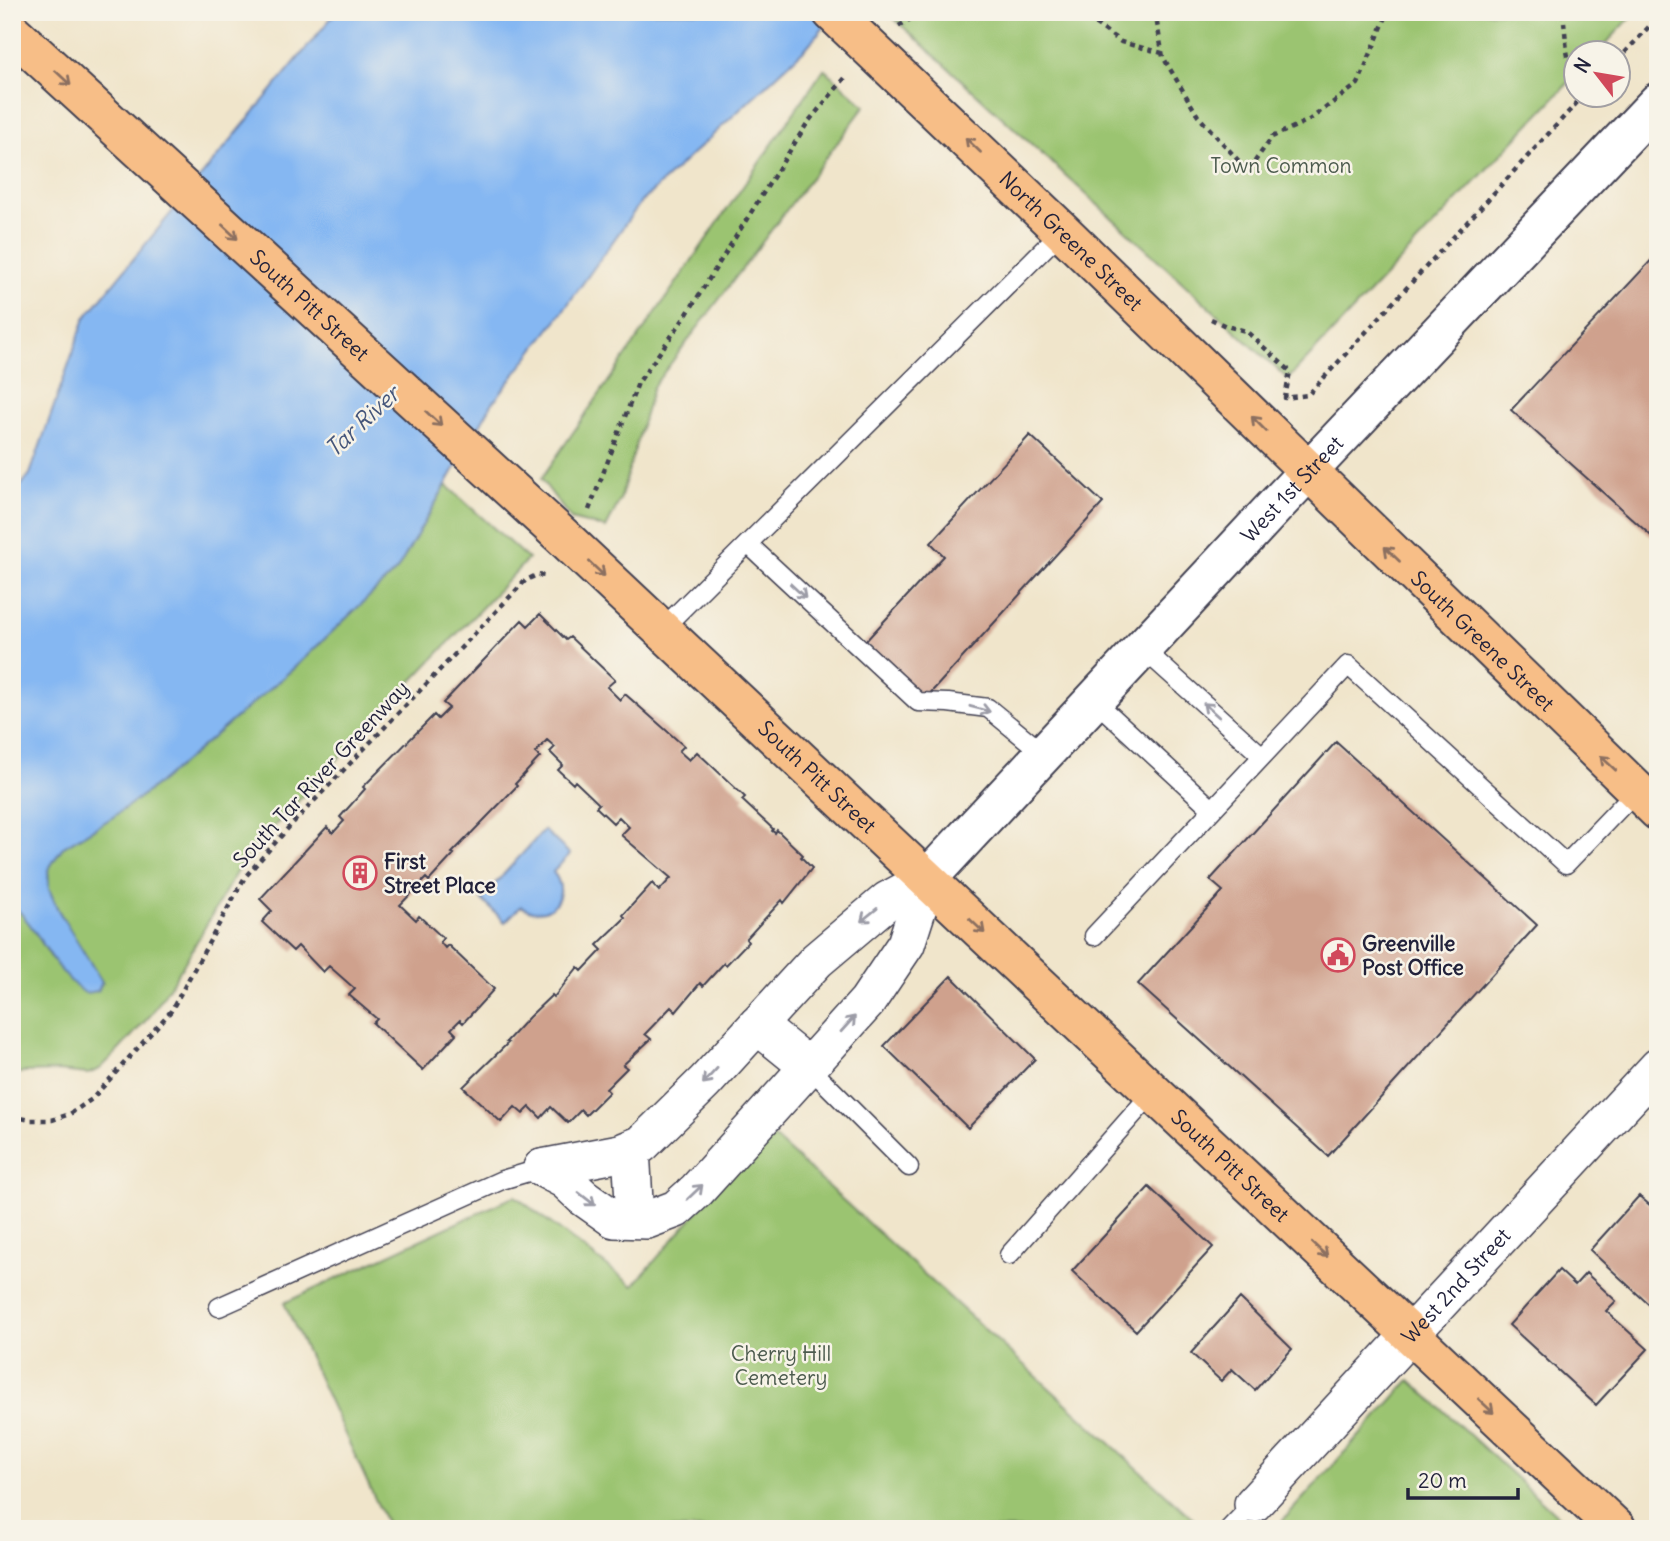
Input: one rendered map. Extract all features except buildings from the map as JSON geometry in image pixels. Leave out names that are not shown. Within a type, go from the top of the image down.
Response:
[{"type":"main road","name":"North Greene Street","points":[[832,12],[883,39],[1062,231],[1307,472]]},
{"type":"main road","name":"South Pitt Street","points":[[12,32],[547,523],[1617,1529]]},
{"type":"main road","name":"South Greene Street","points":[[1307,472],[1648,801]]},
{"type":"street","name":"West 1st Street","points":[[927,879],[1307,472],[1658,102]]},
{"type":"street","points":[[542,1168],[631,1149],[642,1144],[705,1082],[817,960],[888,900],[927,879]]},
{"type":"street","points":[[542,1168],[565,1180],[614,1219],[647,1220],[676,1209],[697,1190],[867,1002],[906,944],[927,879]]},
{"type":"street","points":[[757,1025],[809,1067]]},
{"type":"street","name":"West 2nd Street","points":[[1241,1516],[1658,1067]]},
{"type":"street","points":[[631,1149],[635,1219]]},
{"type":"lane","points":[[661,630],[1062,231]]},
{"type":"lane","points":[[748,544],[918,702],[988,708],[1044,754]]},
{"type":"lane","points":[[1142,648],[1262,756]]},
{"type":"lane","points":[[1094,936],[1348,665],[1566,864],[1648,801]]},
{"type":"lane","points":[[1094,700],[1213,809]]},
{"type":"lane","points":[[809,1067],[909,1167]]},
{"type":"lane","points":[[1009,1255],[1153,1092]]},
{"type":"lane","points":[[219,1307],[502,1180],[542,1168]]},
{"type":"path","points":[[883,39],[922,12]]},
{"type":"path","points":[[1079,12],[1121,42],[1162,53]]},
{"type":"path","points":[[1155,12],[1162,53],[1198,116],[1248,171],[1272,137],[1309,120],[1358,84],[1388,12]]},
{"type":"path","points":[[1563,12],[1566,38]]},
{"type":"path","points":[[1632,45],[1658,17]]},
{"type":"path","points":[[587,513],[638,383],[687,314],[808,122],[844,79]]},
{"type":"path","points":[[1201,315],[1246,331],[1290,371],[1285,398],[1308,395],[1572,108]]},
{"type":"path","name":"South Tar River Greenway","points":[[12,1116],[30,1120],[52,1119],[70,1114],[92,1099],[171,1011],[245,877],[272,846],[526,580],[543,574],[549,580]]},
{"type":"green space","name":"Town Common","points":[[887,12],[1636,12],[1611,38],[1562,38],[1562,90],[1288,379]]},
{"type":"green space","points":[[824,69],[865,106],[653,387],[620,500],[606,528],[571,519],[541,479]]},
{"type":"green space","points":[[446,485],[528,559],[245,857],[181,969],[151,1015],[100,1069],[88,1074],[58,1071],[12,1075],[12,904],[25,916],[52,959],[102,982],[58,910],[49,890],[48,870],[62,848],[113,817],[159,783],[294,668],[397,570]]},
{"type":"green space","name":"Cherry Hill Cemetery","points":[[767,1131],[1204,1529],[389,1529],[284,1303],[515,1196],[633,1286]]},
{"type":"green space","points":[[1410,1380],[1572,1529],[1275,1529]]},
{"type":"water","name":"Tar River","points":[[336,12],[836,12],[806,48],[641,202],[492,404],[397,570],[294,668],[159,783],[113,817],[62,848],[48,870],[49,889],[58,910],[102,982],[98,991],[85,993],[64,974],[31,926],[12,904],[12,497],[30,474],[85,318]]},
{"type":"water","points":[[544,830],[570,854],[553,872],[558,881],[559,898],[554,905],[540,912],[521,906],[505,922],[481,899]]},
{"type":"place","name":"First Street Place","points":[[360,873]]},
{"type":"place","name":"Greenville Post Office","points":[[1338,955]]}]
